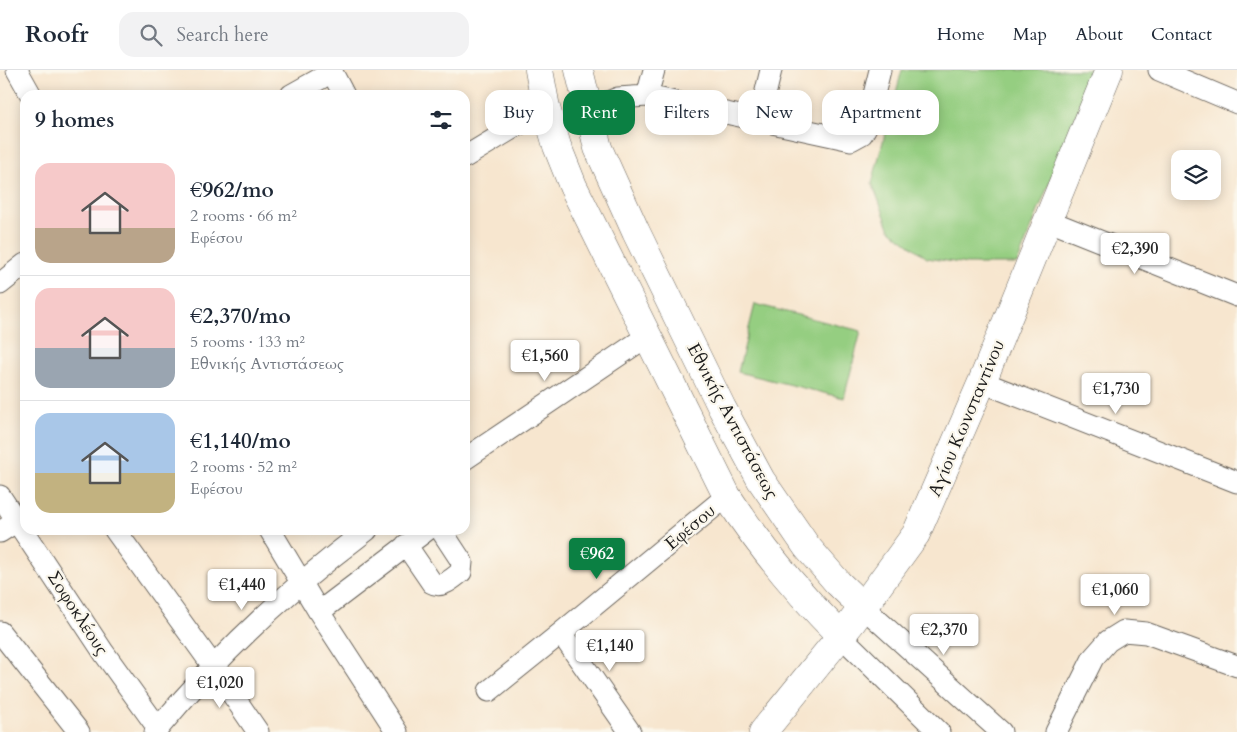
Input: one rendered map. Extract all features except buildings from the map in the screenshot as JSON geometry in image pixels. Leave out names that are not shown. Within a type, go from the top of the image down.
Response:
[{"type":"main road","points":[[539,70],[543,90]]},
{"type":"main road","name":"Εθνικής Αντιστάσεως","points":[[579,70],[584,90]]},
{"type":"main road","name":"Αγίου Κωνσταντίνου","points":[[763,732],[841,636],[916,534],[982,382],[1109,70]]},
{"type":"main road","points":[[553,132],[573,186],[646,337],[727,496],[775,563],[810,605],[841,636]]},
{"type":"main road","name":"Εθνικής Αντιστάσεως","points":[[595,135],[598,148],[632,224],[722,408],[761,480],[807,547],[838,584],[863,607]]},
{"type":"street","points":[[17,70],[29,90]]},
{"type":"street","points":[[649,90],[654,70]]},
{"type":"street","points":[[766,90],[771,70]]},
{"type":"street","points":[[812,132],[851,140],[862,134],[866,127],[880,70]]},
{"type":"street","points":[[1159,70],[1237,103]]},
{"type":"street","points":[[300,90],[332,71],[342,90]]},
{"type":"street","points":[[470,154],[501,135]]},
{"type":"street","points":[[1047,220],[1237,296]]},
{"type":"street","points":[[0,284],[20,268]]},
{"type":"street","points":[[470,457],[646,337]]},
{"type":"street","points":[[982,382],[1237,482]]},
{"type":"street","name":"Σοφοκλέους","points":[[0,496],[8,526],[104,653],[156,730]]},
{"type":"street","name":"Εφέσου","points":[[489,691],[562,634],[727,496]]},
{"type":"street","points":[[119,535],[258,732]]},
{"type":"street","points":[[273,535],[318,612],[398,732]]},
{"type":"street","points":[[156,730],[213,666],[264,615],[322,564],[360,535]]},
{"type":"street","points":[[318,612],[420,535]]},
{"type":"street","points":[[406,545],[432,583],[442,585],[462,572],[463,566],[444,535]]},
{"type":"street","name":"Εθνικής Αντιστάσεως","points":[[863,607],[1001,732]]},
{"type":"street","points":[[1056,732],[1093,658],[1108,640],[1124,631],[1146,633],[1237,666]]},
{"type":"street","points":[[0,632],[79,732]]},
{"type":"street","points":[[562,634],[630,732]]},
{"type":"street","points":[[841,636],[939,732]]},
{"type":"green space","points":[[902,70],[1090,70],[1081,103],[1017,264],[967,264],[927,258],[890,230],[872,183],[885,135],[939,135],[939,90],[897,90]]},
{"type":"green space","points":[[755,304],[861,331],[844,398],[738,372]]}]
